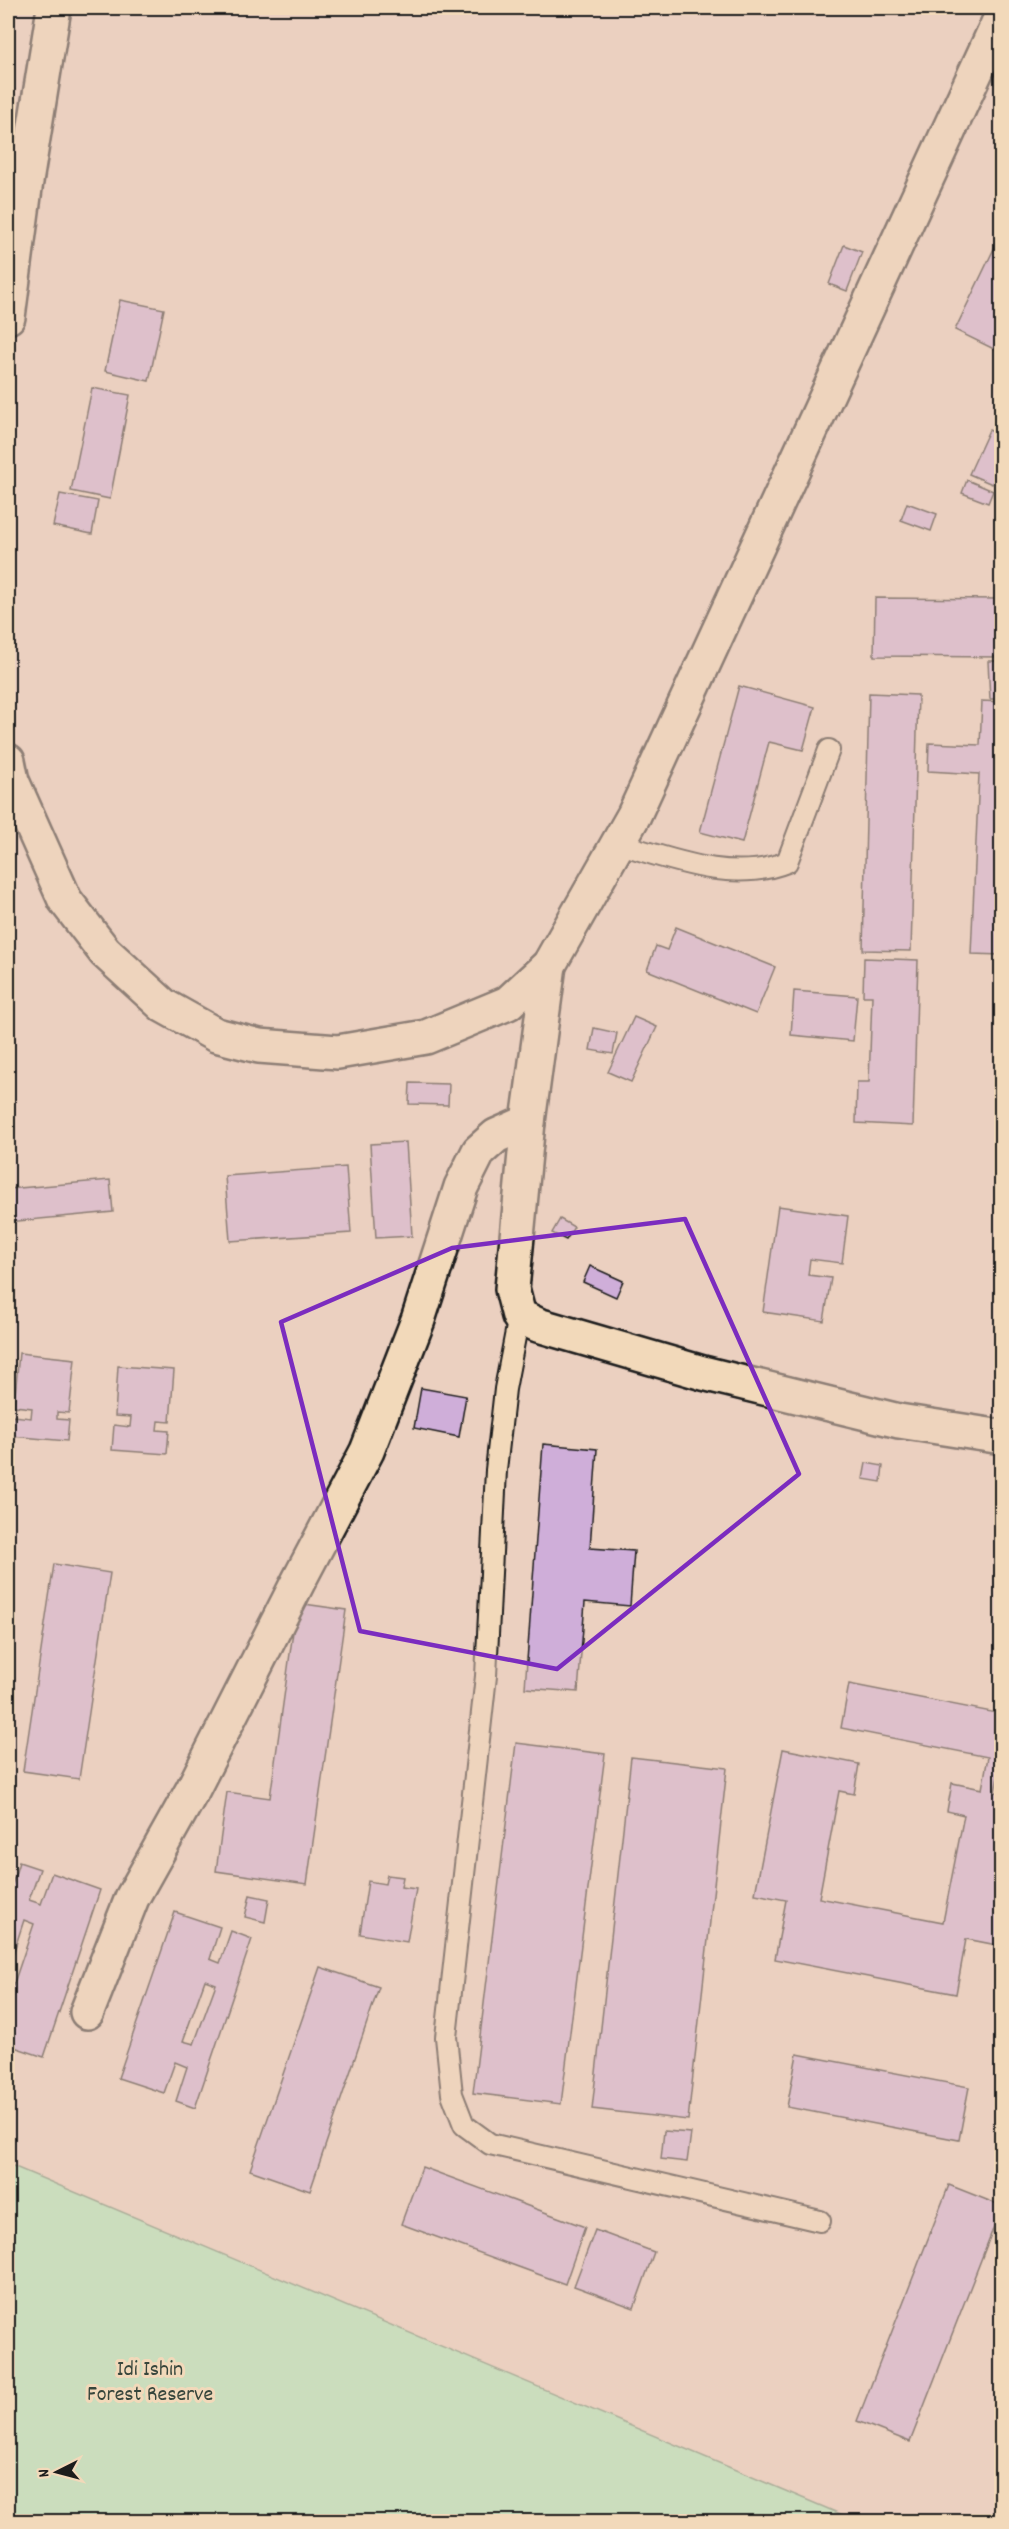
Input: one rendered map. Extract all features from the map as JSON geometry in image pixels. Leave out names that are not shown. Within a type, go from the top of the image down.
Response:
[{"type":"street","points":[[8,317],[24,188],[54,8]]},
{"type":"street","points":[[8,761],[12,781],[65,900],[105,952],[164,1006],[216,1035],[259,1046],[338,1052],[426,1037],[508,1004],[549,965],[634,815],[1002,15]]},
{"type":"street","points":[[549,965],[528,1122],[512,1289],[519,1316],[538,1325],[703,1373],[899,1421],[1002,1437]]},
{"type":"street","points":[[87,2012],[132,1898],[193,1788],[368,1451],[418,1320],[461,1187],[479,1151],[496,1136],[528,1122]]},
{"type":"lane","points":[[617,843],[698,867],[744,871],[769,869],[788,862],[830,750]]},
{"type":"lane","points":[[519,1316],[505,1389],[496,1470],[486,1676],[446,2037],[452,2094],[464,2125],[490,2144],[820,2221]]},
{"type":"highlighted area","points":[[685,1219],[799,1474],[557,1669],[360,1631],[281,1322],[452,1248]]},
{"type":"green space","name":"Idi Ishin Forest Reserve","points":[[8,2164],[857,2521],[8,2521]]},
{"type":"building","points":[[1002,232],[1002,353],[955,330]]},
{"type":"building","points":[[844,245],[862,252],[847,291],[829,284]]},
{"type":"building","points":[[120,300],[164,309],[149,381],[105,371]]},
{"type":"building","points":[[92,388],[130,395],[110,499],[71,491]]},
{"type":"building","points":[[989,430],[1002,436],[1002,463],[992,484],[969,474]]},
{"type":"building","points":[[1002,474],[1002,499],[994,496]]},
{"type":"building","points":[[967,480],[993,491],[988,503],[962,493]]},
{"type":"building","points":[[60,494],[98,501],[92,534],[53,526]]},
{"type":"building","points":[[907,503],[937,514],[931,531],[901,520]]},
{"type":"building","points":[[875,598],[1002,599],[1002,657],[874,656]]},
{"type":"building","points":[[988,661],[1002,661],[1002,699],[990,699]]},
{"type":"building","points":[[739,686],[815,707],[803,750],[769,742],[742,843],[700,832]]},
{"type":"building","points":[[869,693],[918,695],[911,951],[863,950]]},
{"type":"building","points":[[982,701],[1002,702],[1002,955],[971,954],[979,774],[928,771],[929,743],[980,745]]},
{"type":"building","points":[[676,927],[775,967],[756,1014],[647,970],[656,946],[667,950]]},
{"type":"building","points":[[864,958],[918,960],[913,1126],[856,1123],[857,1082],[869,1082],[872,996],[863,996]]},
{"type":"building","points":[[794,991],[857,996],[853,1041],[791,1035]]},
{"type":"building","points":[[634,1017],[657,1027],[631,1082],[608,1072]]},
{"type":"building","points":[[594,1028],[617,1033],[613,1054],[590,1050]]},
{"type":"building","points":[[410,1083],[449,1084],[448,1105],[409,1104]]},
{"type":"building","points":[[406,1142],[412,1236],[376,1238],[370,1144]]},
{"type":"building","points":[[346,1167],[351,1233],[230,1241],[225,1176]]},
{"type":"building","points":[[110,1180],[113,1212],[8,1222],[8,1189]]},
{"type":"building","points":[[778,1206],[848,1216],[842,1263],[810,1259],[808,1275],[831,1278],[824,1321],[763,1312]]},
{"type":"building","points":[[560,1219],[574,1227],[566,1240],[552,1233]]},
{"type":"building","points":[[590,1266],[623,1281],[616,1297],[583,1282]]},
{"type":"building","points":[[19,1353],[75,1359],[69,1413],[57,1412],[57,1419],[69,1420],[67,1441],[11,1436],[13,1416],[31,1418],[32,1408],[14,1406]]},
{"type":"building","points":[[118,1366],[174,1370],[170,1422],[158,1421],[157,1430],[169,1431],[167,1454],[112,1450],[114,1425],[130,1427],[131,1417],[115,1416]]},
{"type":"building","points":[[421,1388],[466,1396],[459,1437],[414,1428]]},
{"type":"building","points":[[543,1444],[597,1449],[590,1548],[634,1551],[630,1606],[585,1602],[578,1692],[525,1688]]},
{"type":"building","points":[[866,1463],[883,1466],[881,1482],[863,1479]]},
{"type":"building","points":[[54,1564],[110,1573],[79,1779],[23,1771]]},
{"type":"building","points":[[297,1603],[346,1610],[307,1884],[216,1871],[227,1792],[270,1798]]},
{"type":"building","points":[[849,1684],[1002,1714],[1002,1755],[995,1792],[1002,1793],[1002,1946],[966,1939],[956,1994],[775,1959],[786,1900],[755,1894],[783,1749],[859,1764],[854,1794],[839,1791],[819,1898],[943,1922],[964,1815],[947,1811],[952,1783],[982,1789],[988,1757],[841,1728]]},
{"type":"building","points":[[516,1743],[605,1754],[561,2104],[473,2093]]},
{"type":"building","points":[[631,1757],[727,1768],[688,2120],[592,2109]]},
{"type":"building","points":[[19,1862],[40,1869],[29,1900],[41,1904],[52,1873],[100,1890],[44,2057],[8,2045],[8,1984],[13,1986],[34,1924],[24,1920],[8,1969],[8,1898]]},
{"type":"building","points":[[387,1875],[403,1877],[401,1887],[416,1889],[407,1942],[360,1934],[368,1881],[385,1884]]},
{"type":"building","points":[[250,1895],[269,1899],[265,1922],[245,1917]]},
{"type":"building","points":[[175,1912],[220,1927],[210,1959],[220,1963],[231,1931],[252,1939],[195,2108],[176,2101],[187,2067],[175,2062],[164,2093],[118,2078]],"holes":[[[205,1980],[216,1984],[194,2044],[183,2041]]]},
{"type":"building","points":[[320,1967],[379,1987],[310,2191],[250,2170]]},
{"type":"building","points":[[797,2054],[969,2087],[959,2140],[787,2107]]},
{"type":"building","points":[[664,2131],[691,2133],[687,2162],[661,2159]]},
{"type":"building","points":[[422,2167],[585,2227],[565,2284],[401,2224]]},
{"type":"building","points":[[949,2185],[1002,2206],[910,2442],[857,2421]]},
{"type":"building","points":[[595,2230],[654,2252],[634,2308],[574,2286]]},
{"type":"building","points":[[1002,2449],[1002,2477],[995,2475]]}]
